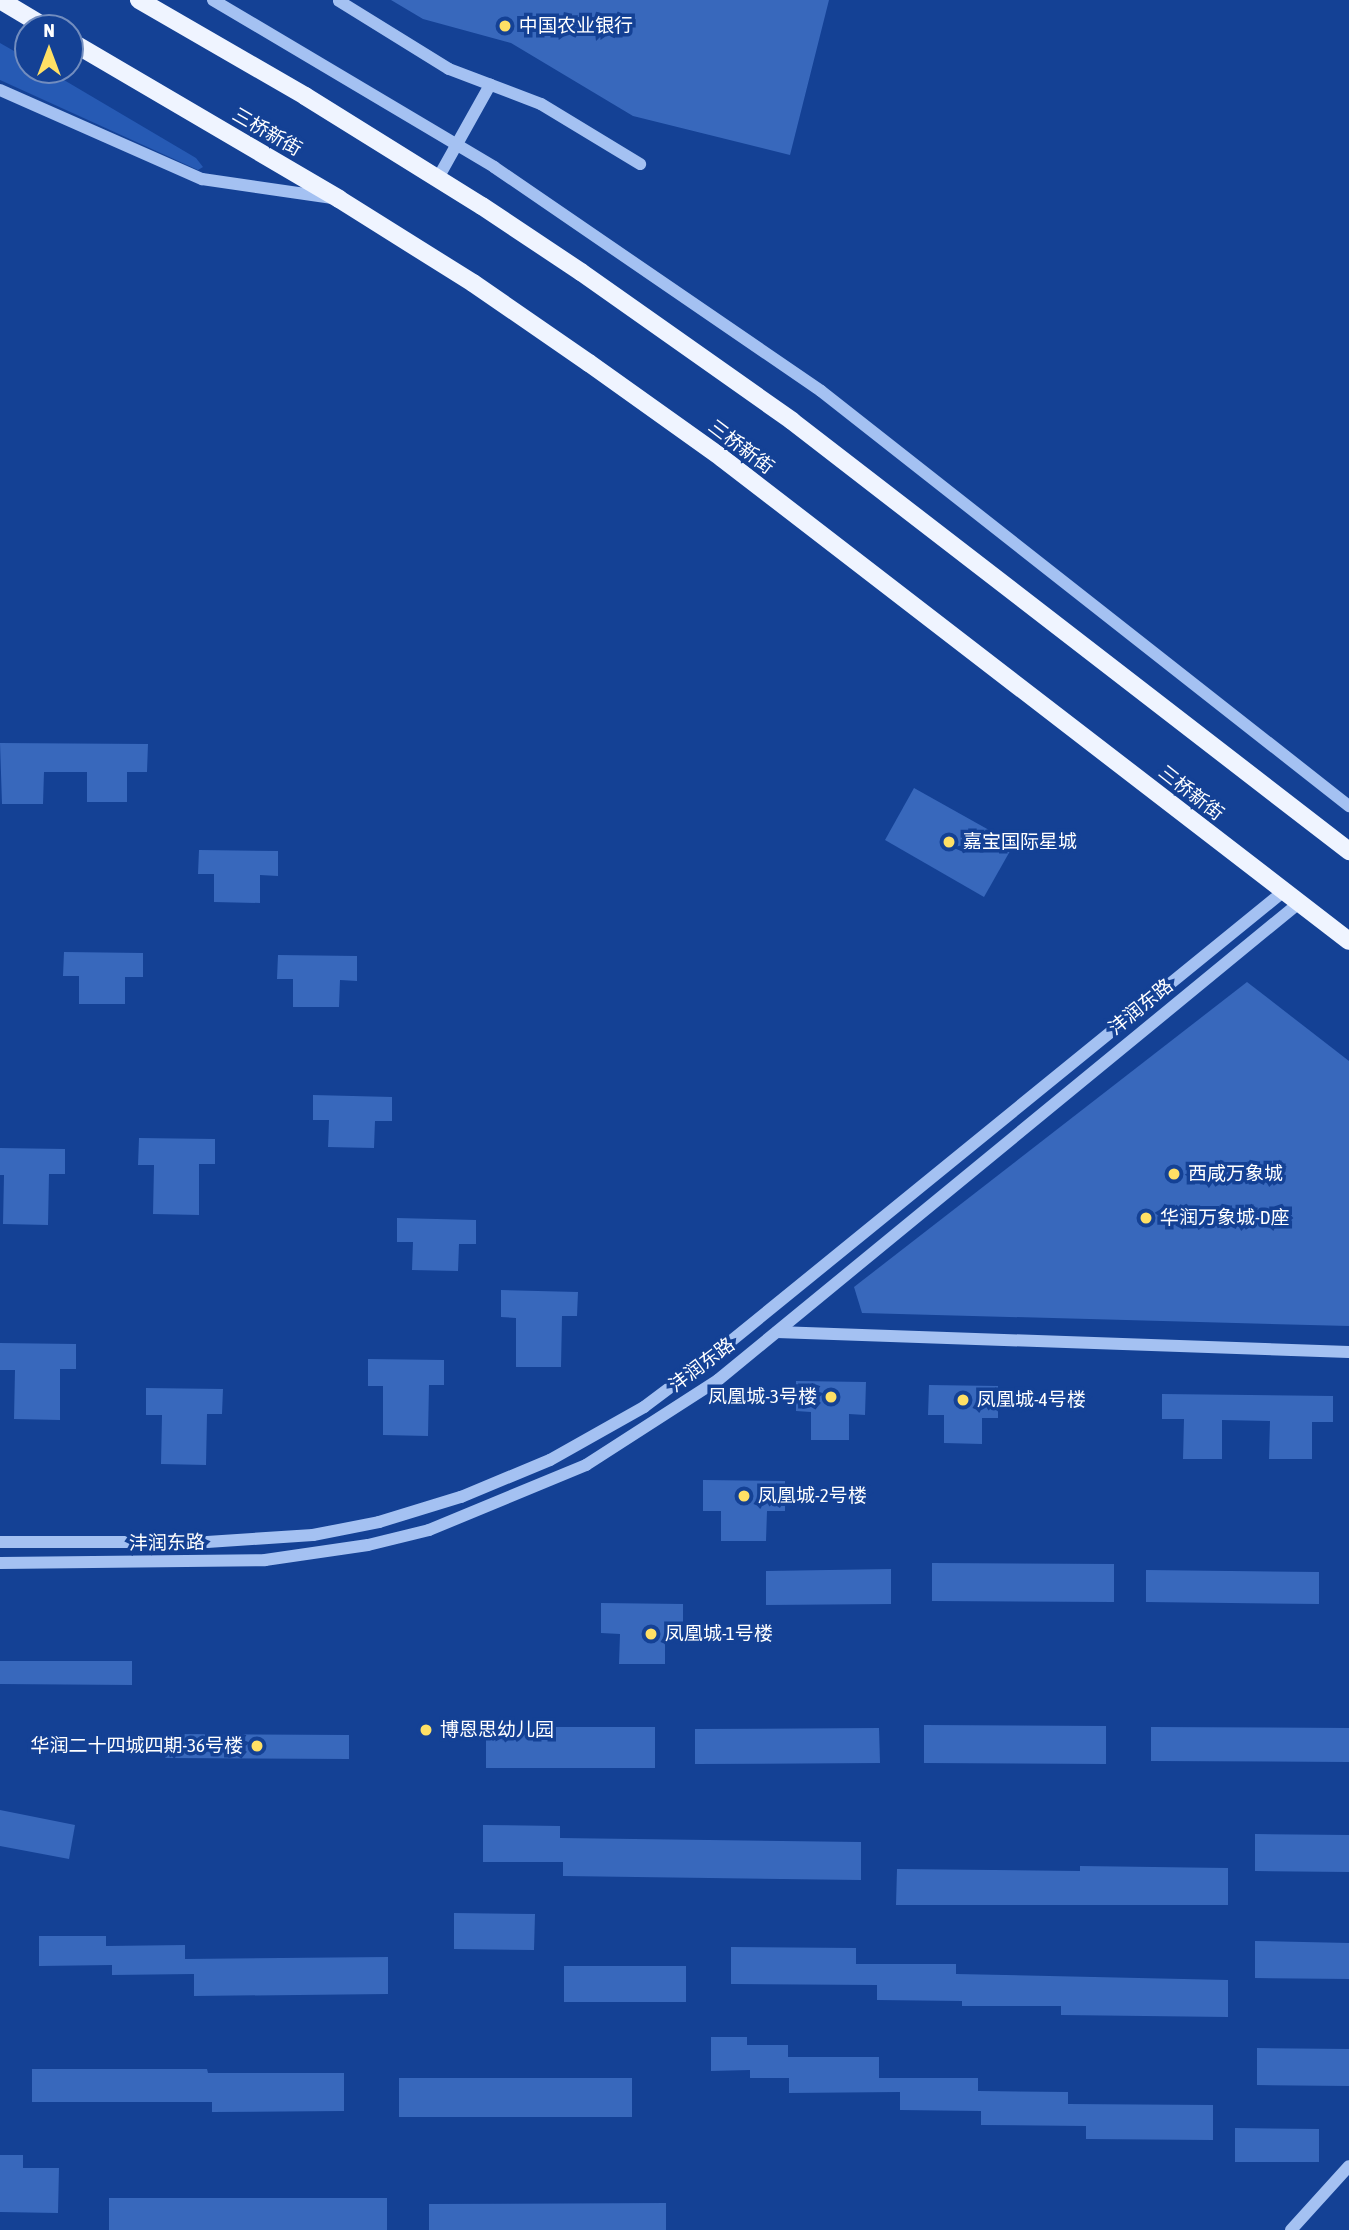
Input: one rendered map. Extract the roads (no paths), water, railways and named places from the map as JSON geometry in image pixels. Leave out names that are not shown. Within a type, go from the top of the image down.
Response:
[{"type":"main road","points":[[0,0],[24,14]]},
{"type":"main road","points":[[139,0],[305,96],[438,178],[581,272],[792,421],[1349,851]]},
{"type":"main road","name":"三桥新街","points":[[84,49],[339,199],[473,284],[722,458],[1349,941]]},
{"type":"street","points":[[213,0],[494,167],[821,391],[1349,806]]},
{"type":"street","points":[[339,1],[449,69],[541,104],[640,164]]},
{"type":"street","points":[[438,178],[491,85]]},
{"type":"street","points":[[0,90],[202,179],[339,199]]},
{"type":"street","name":"沣润东路","points":[[0,1542],[207,1542],[313,1535],[379,1522],[461,1497],[550,1460],[644,1407],[720,1350],[1284,891]]},
{"type":"street","name":"沣润东路","points":[[0,1563],[265,1560],[368,1545],[429,1530],[586,1465],[718,1380],[1299,903]]},
{"type":"street","points":[[777,1332],[1349,1352]]},
{"type":"street","points":[[1291,2230],[1349,2166]]},
{"type":"place","name":"中国农业银行","points":[[505,26]]},
{"type":"place","name":"嘉宝国际星城","points":[[949,842]]},
{"type":"place","name":"西咸万象城","points":[[1174,1174]]},
{"type":"place","name":"华润万象城-D座","points":[[1146,1218]]},
{"type":"place","name":"凤凰城-3号楼","points":[[831,1397]]},
{"type":"place","name":"凤凰城-4号楼","points":[[963,1400]]},
{"type":"place","name":"凤凰城-2号楼","points":[[744,1496]]},
{"type":"place","name":"凤凰城-1号楼","points":[[651,1634]]},
{"type":"place","name":"博恩思幼儿园","points":[[426,1730]]},
{"type":"place","name":"华润二十四城四期-36号楼","points":[[257,1746]]}]
